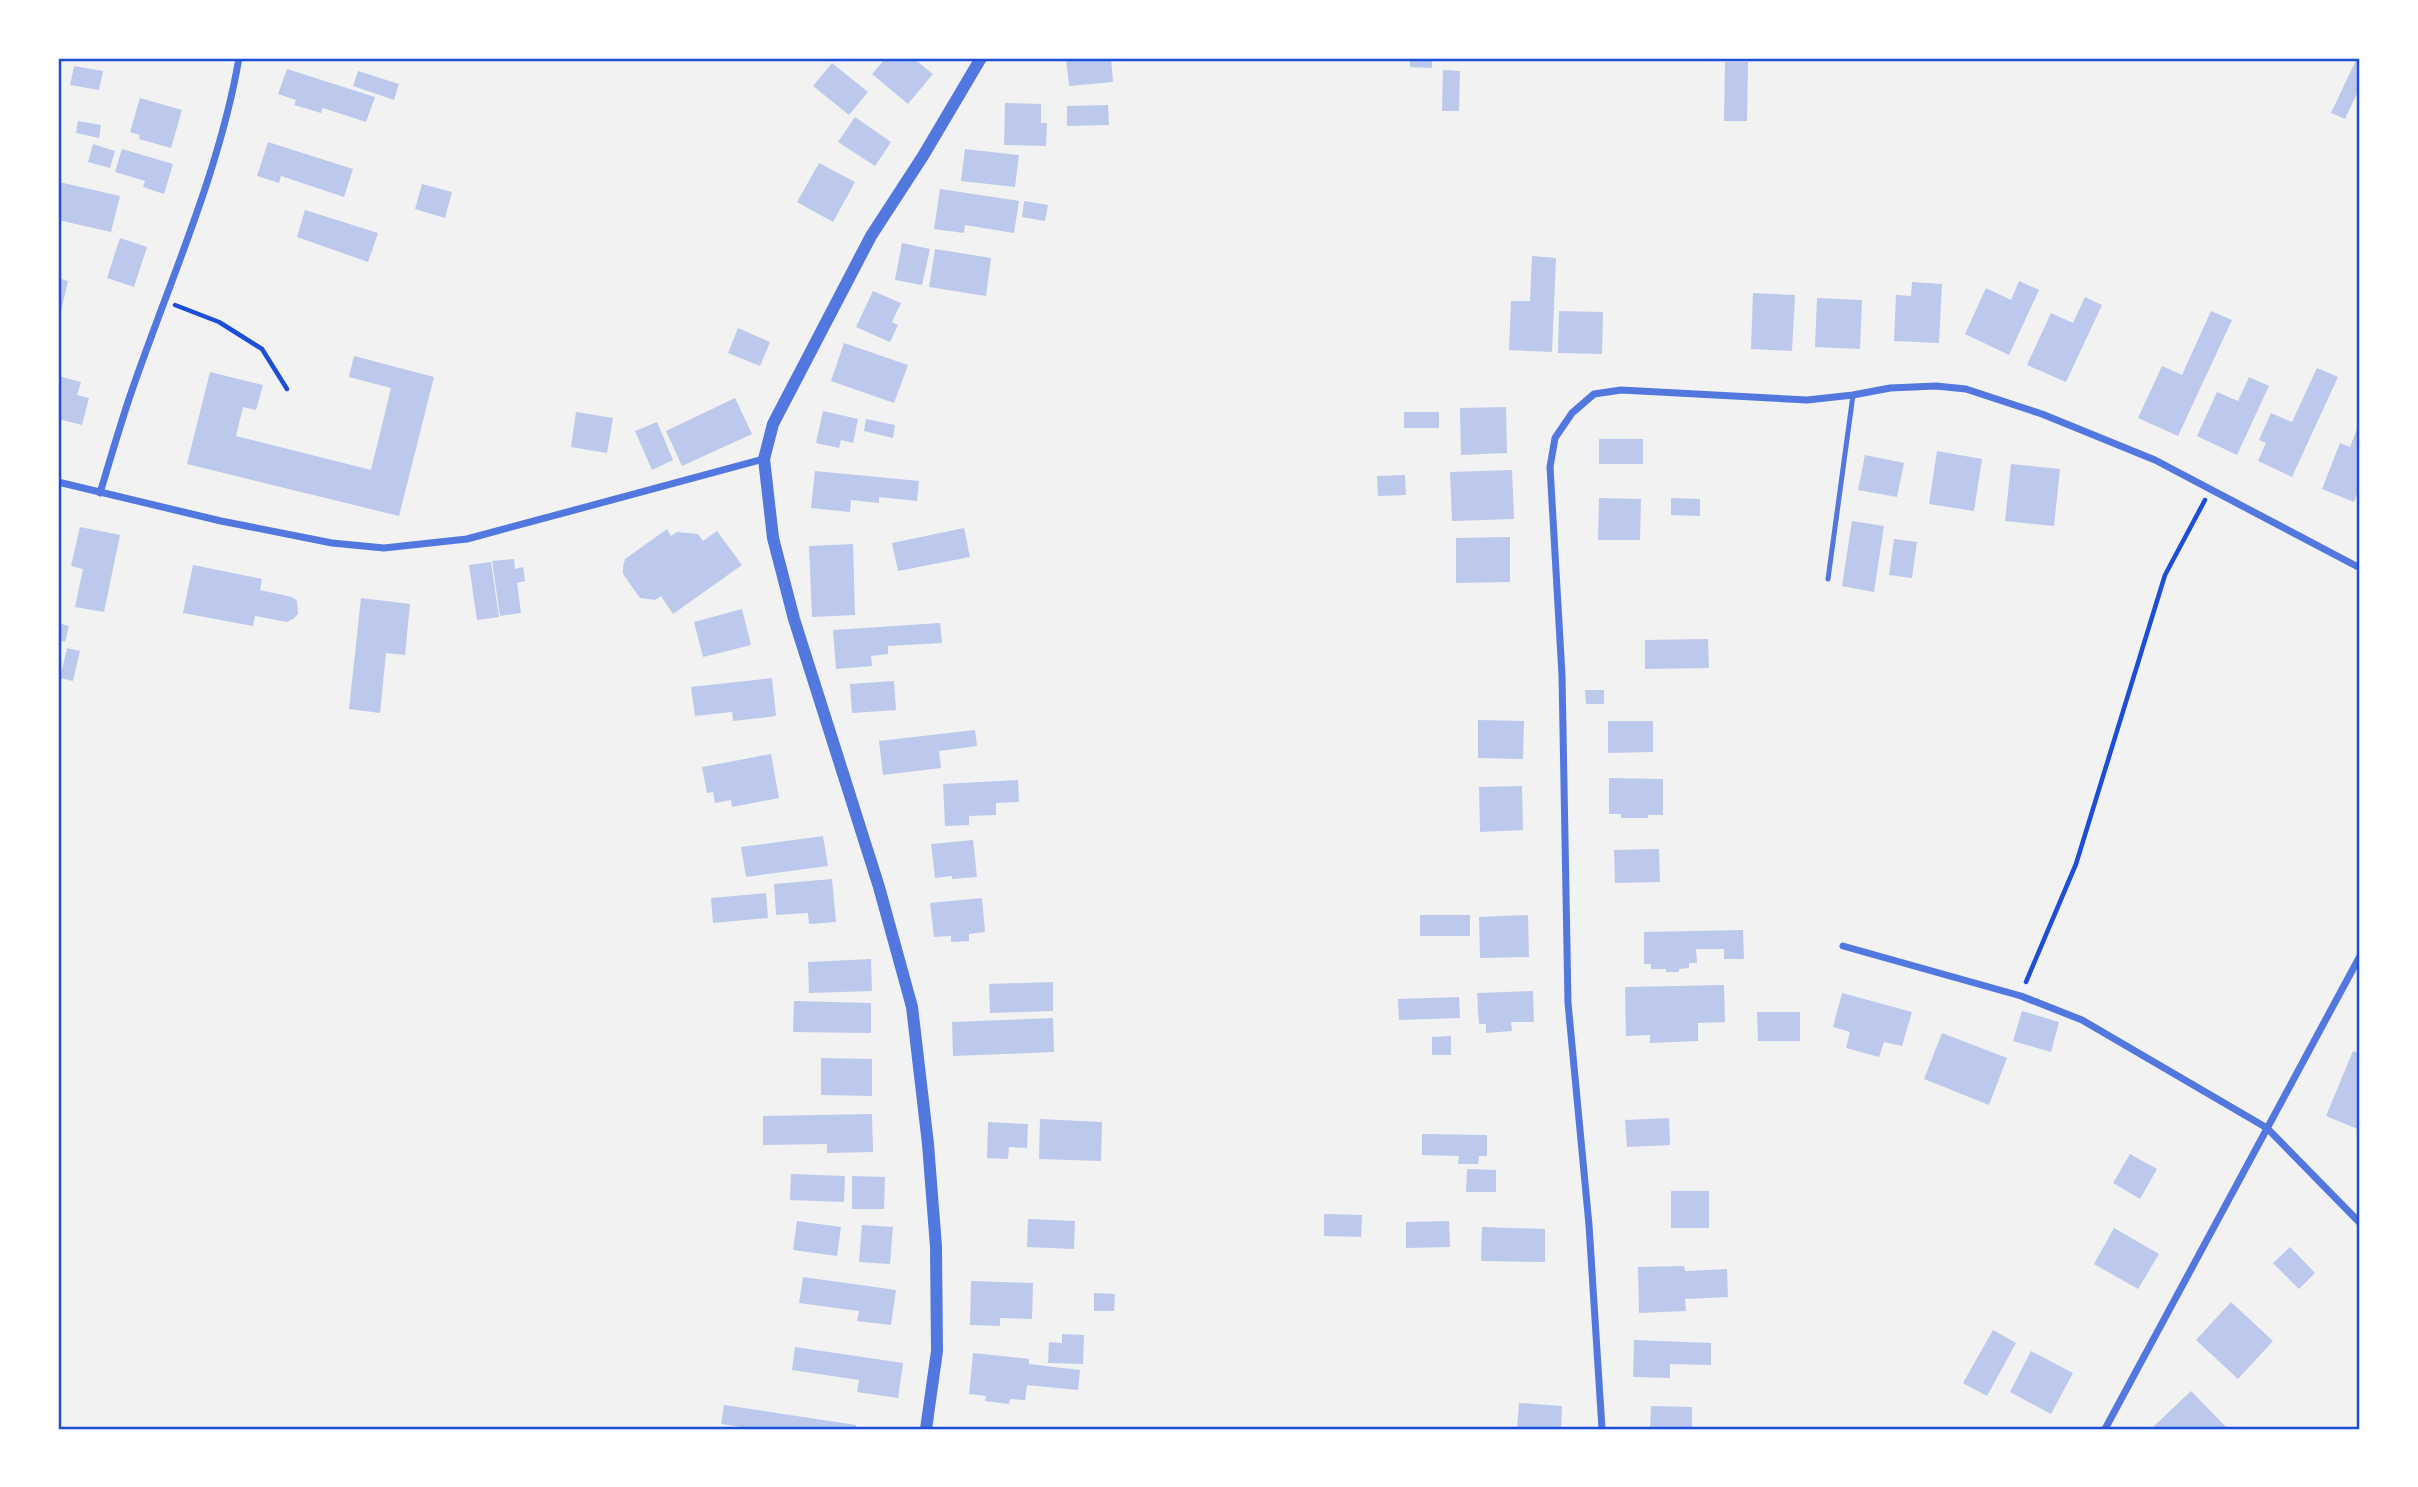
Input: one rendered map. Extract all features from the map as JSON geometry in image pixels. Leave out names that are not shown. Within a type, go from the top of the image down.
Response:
[{"type":"street","points":[[100,493],[136,378],[199,210],[233,93],[239,58]]},
{"type":"street","points":[[926,1429],[937,1351],[936,1247],[928,1144],[912,1007],[879,887],[794,619],[773,538],[764,459],[773,424],[871,236],[923,156],[981,58]]},
{"type":"street","points":[[1602,1429],[1589,1224],[1568,1003],[1562,674],[1550,467],[1555,438],[1572,413],[1594,394],[1621,390],[1807,400],[1890,388],[1936,386],[1966,389],[2042,414],[2155,460],[2360,568]]},
{"type":"street","points":[[58,482],[221,521],[332,543],[384,548],[467,539],[764,459]]},
{"type":"street","points":[[1843,946],[2021,996],[2082,1020],[2267,1128],[2360,1223]]},
{"type":"street","points":[[2105,1429],[2360,956]]},
{"type":"lane","points":[[1828,579],[1853,395]]},
{"type":"path","points":[[165,301],[219,322],[262,349],[287,389]]},
{"type":"path","points":[[2021,996],[2076,864],[2165,575],[2211,490]]},
{"type":"building","points":[[886,58],[913,58],[933,74],[908,104],[872,74]]},
{"type":"building","points":[[1066,58],[1111,58],[1113,82],[1069,86]]},
{"type":"building","points":[[1410,58],[1432,58],[1432,68],[1410,67]]},
{"type":"building","points":[[2357,58],[2360,58],[2360,87],[2345,119],[2331,113]]},
{"type":"building","points":[[1725,62],[1748,62],[1747,121],[1724,121]]},
{"type":"building","points":[[832,63],[868,92],[849,115],[813,86]]},
{"type":"building","points":[[74,66],[103,71],[99,90],[70,85]]},
{"type":"building","points":[[287,69],[375,97],[366,122],[323,108],[321,113],[294,105],[296,100],[278,94]]},
{"type":"building","points":[[1443,70],[1460,71],[1459,111],[1442,111]]},
{"type":"building","points":[[358,71],[399,84],[394,100],[353,86]]},
{"type":"building","points":[[140,98],[182,110],[171,148],[139,139],[140,135],[130,132]]},
{"type":"building","points":[[1005,103],[1041,104],[1041,123],[1047,123],[1046,146],[1004,145]]},
{"type":"building","points":[[1108,105],[1109,125],[1067,126],[1067,106]]},
{"type":"building","points":[[855,117],[891,142],[875,166],[838,142]]},
{"type":"building","points":[[78,121],[101,125],[99,138],[76,133]]},
{"type":"building","points":[[268,142],[353,169],[344,197],[281,176],[279,183],[257,176]]},
{"type":"building","points":[[93,144],[115,151],[110,168],[88,162]]},
{"type":"building","points":[[122,149],[173,164],[164,194],[143,187],[145,181],[115,172]]},
{"type":"building","points":[[965,149],[1019,155],[1015,187],[961,181]]},
{"type":"building","points":[[819,163],[855,182],[833,222],[797,202]]},
{"type":"building","points":[[59,182],[120,196],[111,232],[58,220]]},
{"type":"building","points":[[422,184],[452,192],[445,218],[415,209]]},
{"type":"building","points":[[940,189],[1019,201],[1014,233],[965,225],[964,233],[934,229]]},
{"type":"building","points":[[1024,201],[1048,205],[1045,221],[1022,217]]},
{"type":"building","points":[[305,210],[378,233],[368,262],[297,237]]},
{"type":"building","points":[[120,238],[147,247],[134,287],[107,278]]},
{"type":"building","points":[[902,243],[930,249],[922,285],[895,280]]},
{"type":"building","points":[[935,249],[991,258],[986,296],[929,287]]},
{"type":"building","points":[[1532,256],[1556,258],[1552,352],[1509,350],[1511,301],[1530,301]]},
{"type":"building","points":[[58,278],[68,281],[59,320],[58,320]]},
{"type":"building","points":[[2019,281],[2039,290],[2009,355],[1965,334],[1986,288],[2011,300]]},
{"type":"building","points":[[1912,282],[1942,284],[1939,343],[1894,341],[1896,295],[1911,296]]},
{"type":"building","points":[[873,291],[901,303],[892,322],[898,325],[890,342],[856,327]]},
{"type":"building","points":[[1753,293],[1795,295],[1792,351],[1751,349]]},
{"type":"building","points":[[2085,297],[2102,305],[2066,382],[2027,365],[2051,313],[2073,323]]},
{"type":"building","points":[[1817,298],[1862,300],[1860,349],[1815,347]]},
{"type":"building","points":[[1559,311],[1603,312],[1602,354],[1558,353]]},
{"type":"building","points":[[2211,311],[2232,320],[2178,436],[2138,418],[2162,366],[2182,375]]},
{"type":"building","points":[[738,328],[770,342],[760,366],[728,353]]},
{"type":"building","points":[[844,343],[908,365],[894,403],[831,381]]},
{"type":"building","points":[[354,356],[434,377],[399,516],[187,464],[210,372],[263,385],[256,410],[243,407],[236,436],[371,470],[391,388],[349,377]]},
{"type":"building","points":[[2317,368],[2338,377],[2292,477],[2258,461],[2266,443],[2259,440],[2271,413],[2292,422]]},
{"type":"building","points":[[58,376],[81,382],[77,395],[89,398],[82,425],[58,419]]},
{"type":"building","points":[[2249,377],[2269,386],[2237,455],[2197,436],[2217,392],[2238,401]]},
{"type":"building","points":[[735,398],[752,434],[682,466],[666,431]]},
{"type":"building","points":[[1506,407],[1507,453],[1461,455],[1460,408]]},
{"type":"building","points":[[823,411],[858,419],[853,443],[841,440],[839,448],[816,443]]},
{"type":"building","points":[[576,412],[613,418],[607,453],[571,447]]},
{"type":"building","points":[[1404,412],[1439,412],[1439,428],[1404,428]]},
{"type":"building","points":[[866,419],[895,425],[893,438],[864,431]]},
{"type":"building","points":[[2360,421],[2360,485],[2354,502],[2322,489],[2340,443],[2350,447]]},
{"type":"building","points":[[657,422],[673,460],[652,470],[635,431]]},
{"type":"building","points":[[1599,439],[1643,439],[1643,464],[1599,464]]},
{"type":"building","points":[[1937,451],[1982,459],[1974,511],[1929,504]]},
{"type":"building","points":[[1865,455],[1904,463],[1897,497],[1858,490]]},
{"type":"building","points":[[2011,464],[2060,469],[2054,526],[2005,521]]},
{"type":"building","points":[[1512,470],[1514,519],[1452,521],[1450,472]]},
{"type":"building","points":[[815,471],[919,481],[917,501],[879,497],[879,503],[851,500],[850,512],[811,508]]},
{"type":"building","points":[[1405,475],[1406,495],[1378,496],[1377,476]]},
{"type":"building","points":[[1599,498],[1641,499],[1640,540],[1598,540]]},
{"type":"building","points":[[1671,498],[1700,499],[1700,516],[1671,515]]},
{"type":"building","points":[[1852,521],[1884,526],[1874,592],[1842,586]]},
{"type":"building","points":[[80,527],[120,535],[104,612],[75,607],[83,569],[71,566]]},
{"type":"building","points":[[964,528],[970,557],[898,571],[892,543]]},
{"type":"building","points":[[667,529],[671,536],[677,532],[698,534],[703,541],[717,531],[742,565],[673,614],[661,596],[655,600],[640,598],[623,574],[625,559]]},
{"type":"building","points":[[1510,537],[1510,582],[1456,583],[1456,538]]},
{"type":"building","points":[[1894,539],[1917,542],[1912,578],[1889,575]]},
{"type":"building","points":[[853,544],[855,615],[812,617],[809,546]]},
{"type":"building","points":[[514,559],[515,569],[523,567],[525,581],[517,583],[521,613],[500,616],[492,561]]},
{"type":"building","points":[[491,562],[499,617],[477,620],[469,565]]},
{"type":"building","points":[[193,565],[262,579],[260,590],[292,597],[297,601],[298,614],[287,622],[255,616],[253,626],[183,613]]},
{"type":"building","points":[[361,598],[410,604],[405,655],[386,653],[380,713],[349,709]]},
{"type":"building","points":[[742,609],[751,645],[703,657],[694,622]]},
{"type":"building","points":[[58,623],[69,626],[65,642],[58,640]]},
{"type":"building","points":[[940,623],[942,643],[888,646],[888,654],[871,656],[872,666],[836,669],[833,630]]},
{"type":"building","points":[[1708,639],[1709,668],[1645,669],[1645,640]]},
{"type":"building","points":[[67,648],[80,651],[73,681],[60,678]]},
{"type":"building","points":[[772,678],[776,716],[733,721],[732,712],[695,716],[691,687]]},
{"type":"building","points":[[894,681],[896,710],[852,713],[850,684]]},
{"type":"building","points":[[1585,690],[1604,690],[1604,704],[1586,704]]},
{"type":"building","points":[[1478,720],[1524,721],[1523,759],[1478,758]]},
{"type":"building","points":[[1608,721],[1653,721],[1653,752],[1608,753]]},
{"type":"building","points":[[975,730],[977,746],[939,751],[941,768],[883,775],[879,741]]},
{"type":"building","points":[[771,754],[779,798],[732,807],[731,800],[715,803],[713,792],[707,793],[702,767]]},
{"type":"building","points":[[1609,778],[1663,779],[1663,815],[1621,818],[1621,814],[1609,814]]},
{"type":"building","points":[[1018,780],[1019,802],[996,803],[996,815],[969,816],[969,825],[945,826],[943,784]]},
{"type":"building","points":[[1522,786],[1523,830],[1480,832],[1479,787]]},
{"type":"building","points":[[823,836],[828,866],[746,877],[741,847]]},
{"type":"building","points":[[973,840],[977,877],[935,878],[931,844]]},
{"type":"building","points":[[1659,849],[1660,882],[1615,883],[1614,850]]},
{"type":"building","points":[[832,879],[836,922],[809,924],[808,913],[776,915],[774,884]]},
{"type":"building","points":[[766,893],[768,918],[713,923],[711,898]]},
{"type":"building","points":[[982,898],[985,932],[969,934],[969,941],[951,942],[951,936],[934,937],[930,903]]},
{"type":"building","points":[[1420,915],[1470,915],[1470,936],[1420,936]]},
{"type":"building","points":[[1528,915],[1529,957],[1480,958],[1479,917]]},
{"type":"building","points":[[1743,930],[1744,959],[1724,959],[1724,949],[1696,949],[1697,963],[1689,963],[1689,968],[1679,969],[1679,972],[1651,969],[1651,964],[1644,964],[1644,932]]},
{"type":"building","points":[[871,959],[872,991],[809,993],[808,962]]},
{"type":"building","points":[[1053,982],[1053,1011],[990,1013],[989,984]]},
{"type":"building","points":[[1724,985],[1725,1022],[1698,1023],[1698,1041],[1650,1043],[1650,1035],[1626,1036],[1625,987]]},
{"type":"building","points":[[1533,991],[1534,1022],[1511,1022],[1512,1031],[1486,1033],[1486,1024],[1479,1024],[1477,993]]},
{"type":"building","points":[[1842,993],[1912,1012],[1902,1046],[1884,1042],[1879,1057],[1846,1048],[1850,1032],[1833,1027]]},
{"type":"building","points":[[1459,997],[1460,1018],[1399,1020],[1398,999]]},
{"type":"building","points":[[794,1001],[871,1003],[871,1033],[793,1032]]},
{"type":"building","points":[[2022,1011],[2059,1022],[2051,1052],[2013,1041]]},
{"type":"building","points":[[1757,1012],[1800,1012],[1800,1041],[1758,1041]]},
{"type":"building","points":[[1053,1018],[1054,1052],[953,1056],[952,1022]]},
{"type":"building","points":[[1942,1033],[2007,1058],[1989,1105],[1924,1079]]},
{"type":"building","points":[[1451,1036],[1451,1055],[1432,1055],[1432,1037]]},
{"type":"building","points":[[2353,1051],[2360,1054],[2360,1130],[2326,1116]]},
{"type":"building","points":[[821,1058],[872,1059],[872,1096],[821,1095]]},
{"type":"building","points":[[872,1114],[873,1152],[827,1153],[827,1144],[763,1145],[763,1116]]},
{"type":"building","points":[[1669,1118],[1670,1145],[1627,1147],[1625,1120]]},
{"type":"building","points":[[1040,1119],[1102,1122],[1101,1161],[1039,1159]]},
{"type":"building","points":[[988,1122],[1028,1124],[1027,1148],[1009,1147],[1008,1159],[987,1158]]},
{"type":"building","points":[[1422,1134],[1487,1135],[1487,1156],[1479,1156],[1478,1164],[1458,1164],[1459,1156],[1422,1155]]},
{"type":"building","points":[[2130,1154],[2157,1169],[2140,1199],[2113,1183]]},
{"type":"building","points":[[1467,1169],[1496,1170],[1496,1192],[1466,1192]]},
{"type":"building","points":[[791,1174],[845,1176],[844,1202],[790,1200]]},
{"type":"building","points":[[852,1176],[885,1177],[884,1209],[852,1209]]},
{"type":"building","points":[[1671,1191],[1709,1191],[1709,1228],[1671,1228]]},
{"type":"building","points":[[1324,1214],[1362,1215],[1361,1237],[1324,1236]]},
{"type":"building","points":[[1028,1219],[1075,1221],[1074,1249],[1027,1247]]},
{"type":"building","points":[[797,1221],[841,1227],[837,1256],[793,1250]]},
{"type":"building","points":[[1449,1221],[1450,1247],[1406,1248],[1406,1222]]},
{"type":"building","points":[[862,1225],[893,1227],[890,1264],[859,1262]]},
{"type":"building","points":[[1482,1227],[1545,1229],[1545,1262],[1481,1261]]},
{"type":"building","points":[[2114,1228],[2159,1254],[2138,1289],[2094,1264]]},
{"type":"building","points":[[2290,1247],[2315,1273],[2299,1289],[2273,1263]]},
{"type":"building","points":[[1684,1266],[1685,1271],[1727,1269],[1728,1297],[1685,1299],[1686,1311],[1639,1313],[1638,1267]]},
{"type":"building","points":[[803,1277],[896,1290],[891,1325],[857,1321],[859,1311],[799,1303]]},
{"type":"building","points":[[971,1281],[1033,1283],[1032,1319],[1000,1318],[1000,1326],[970,1325]]},
{"type":"building","points":[[1094,1293],[1115,1294],[1114,1311],[1094,1311]]},
{"type":"building","points":[[2231,1302],[2273,1341],[2238,1379],[2196,1340]]},
{"type":"building","points":[[1993,1330],[2016,1343],[1987,1396],[1963,1383]]},
{"type":"building","points":[[1062,1334],[1084,1335],[1083,1364],[1048,1363],[1049,1342],[1062,1343]]},
{"type":"building","points":[[1634,1340],[1711,1343],[1711,1365],[1670,1364],[1670,1378],[1633,1377]]},
{"type":"building","points":[[795,1347],[903,1363],[898,1398],[857,1392],[859,1380],[792,1370]]},
{"type":"building","points":[[2031,1351],[2073,1373],[2051,1414],[2010,1392]]},
{"type":"building","points":[[973,1353],[1029,1359],[1029,1364],[1080,1370],[1078,1390],[1027,1385],[1025,1400],[1010,1399],[1009,1404],[985,1401],[986,1396],[969,1394]]},
{"type":"building","points":[[2191,1391],[2228,1429],[2153,1427]]},
{"type":"building","points":[[1519,1403],[1562,1406],[1561,1429],[1517,1429]]},
{"type":"building","points":[[724,1405],[856,1425],[856,1429],[755,1429],[721,1424]]},
{"type":"building","points":[[1651,1406],[1692,1407],[1692,1429],[1650,1429]]}]
